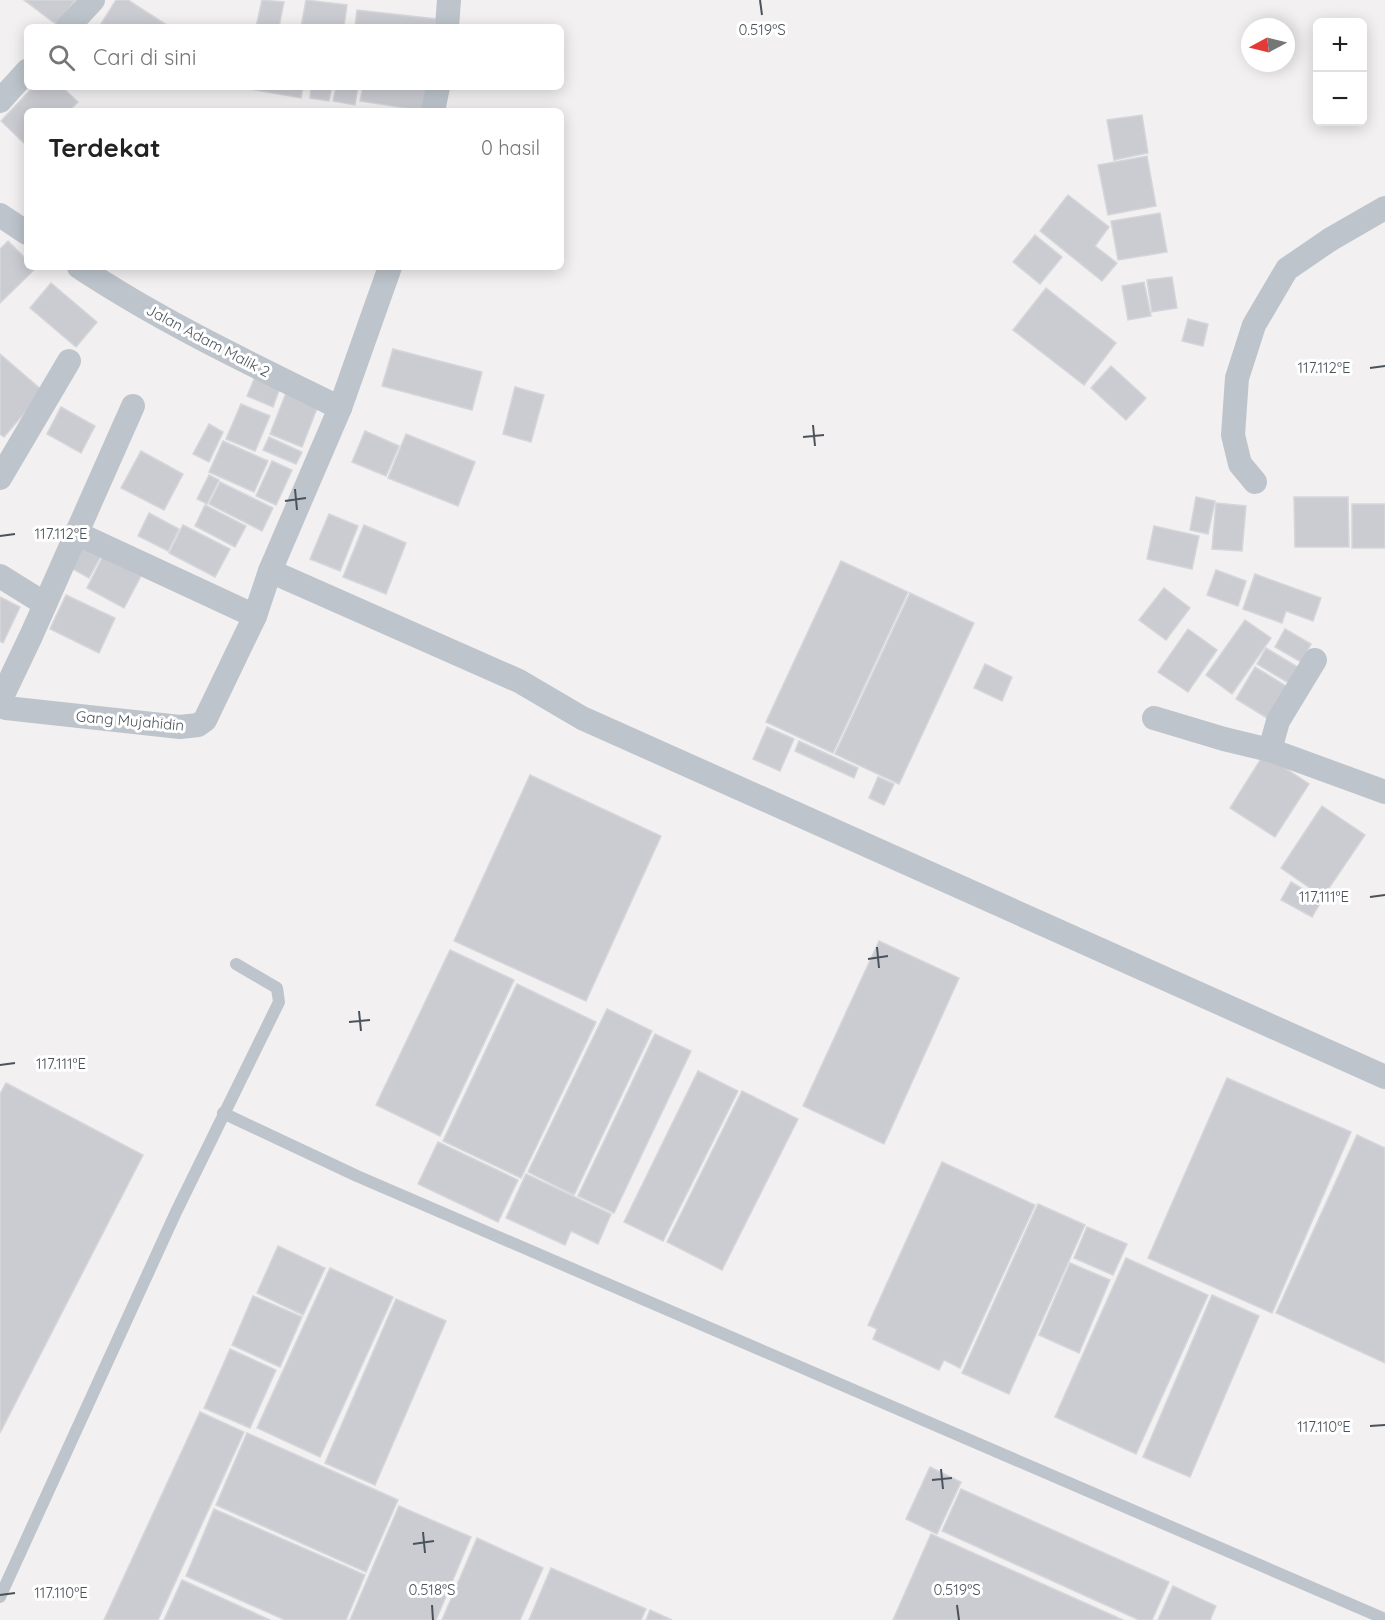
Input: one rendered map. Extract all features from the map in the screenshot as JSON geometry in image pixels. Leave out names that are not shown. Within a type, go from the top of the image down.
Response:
[{"type":"street","points":[[71,24],[93,0]]},
{"type":"street","points":[[447,24],[449,0]]},
{"type":"street","points":[[0,101],[24,74]]},
{"type":"street","points":[[434,108],[437,90]]},
{"type":"street","points":[[1255,482],[1240,464],[1233,435],[1237,378],[1254,325],[1287,269],[1331,239],[1385,208]]},
{"type":"street","points":[[0,215],[24,231]]},
{"type":"street","name":"Jalan Adam Malik 2","points":[[84,270],[118,293],[200,340],[340,408]]},
{"type":"street","name":"Gang Mujahidin","points":[[133,406],[1,699],[1,704],[6,708],[180,727],[198,725],[205,720],[255,616],[270,572],[340,408],[389,270]]},
{"type":"street","points":[[0,478],[69,361]]},
{"type":"street","points":[[76,533],[255,616]]},
{"type":"street","points":[[270,572],[519,681],[582,718],[1385,1077]]},
{"type":"street","points":[[0,576],[45,604]]},
{"type":"street","points":[[1270,750],[1278,722],[1315,660]]},
{"type":"street","points":[[1154,718],[1270,750],[1385,792]]},
{"type":"lane","points":[[0,1597],[176,1212],[279,1002],[277,988],[236,964]]},
{"type":"lane","points":[[223,1113],[357,1176],[1385,1619]]},
{"type":"building","points":[[24,0],[75,0],[56,24]]},
{"type":"building","points":[[116,0],[128,0],[165,24],[101,24]]},
{"type":"building","points":[[262,0],[284,2],[280,24],[257,24]]},
{"type":"building","points":[[306,0],[347,5],[344,24],[302,24]]},
{"type":"building","points":[[357,10],[436,19],[435,24],[355,24]]},
{"type":"building","points":[[30,90],[65,90],[78,102],[72,108],[24,108],[24,143],[1,121]]},
{"type":"building","points":[[256,90],[302,90],[301,98]]},
{"type":"building","points":[[311,90],[331,90],[329,101],[310,98]]},
{"type":"building","points":[[335,90],[358,90],[355,105],[333,101]]},
{"type":"building","points":[[362,90],[427,90],[424,108],[405,108],[360,101]]},
{"type":"building","points":[[1142,115],[1148,153],[1114,160],[1107,120]]},
{"type":"building","points":[[1147,156],[1156,206],[1108,215],[1098,165]]},
{"type":"building","points":[[1068,195],[1109,227],[1095,246],[1117,263],[1102,281],[1040,231]]},
{"type":"building","points":[[1160,213],[1167,252],[1118,260],[1111,221]]},
{"type":"building","points":[[1035,235],[1062,257],[1040,284],[1013,262]]},
{"type":"building","points":[[8,241],[24,257],[24,270],[34,270],[0,303],[0,249]]},
{"type":"building","points":[[1172,277],[1177,308],[1152,312],[1147,280]]},
{"type":"building","points":[[1144,282],[1151,316],[1128,320],[1122,286]]},
{"type":"building","points":[[51,283],[97,322],[76,347],[30,308]]},
{"type":"building","points":[[1046,288],[1116,343],[1084,385],[1013,330]]},
{"type":"building","points":[[1188,319],[1208,324],[1203,346],[1182,341]]},
{"type":"building","points":[[393,349],[482,372],[472,410],[382,386]]},
{"type":"building","points":[[0,354],[43,391],[4,437],[0,434]]},
{"type":"building","points":[[1111,366],[1146,398],[1126,420],[1091,388]]},
{"type":"building","points":[[255,377],[280,388],[273,407],[247,396]]},
{"type":"building","points":[[515,387],[544,395],[531,442],[503,434]]},
{"type":"building","points":[[286,393],[318,406],[302,447],[270,434]]},
{"type":"building","points":[[241,404],[270,416],[255,451],[226,439]]},
{"type":"building","points":[[61,407],[95,426],[81,453],[47,434]]},
{"type":"building","points":[[209,424],[223,432],[209,462],[193,454]]},
{"type":"building","points":[[365,431],[399,446],[386,476],[352,462]]},
{"type":"building","points":[[406,434],[475,462],[458,506],[388,478]]},
{"type":"building","points":[[269,437],[302,452],[296,464],[263,450]]},
{"type":"building","points":[[223,441],[268,461],[254,492],[209,472]]},
{"type":"building","points":[[141,451],[183,474],[164,510],[121,488]]},
{"type":"building","points":[[272,461],[292,470],[276,505],[256,496]]},
{"type":"building","points":[[209,475],[219,480],[207,504],[197,499]]},
{"type":"building","points":[[220,482],[273,508],[262,531],[209,504]]},
{"type":"building","points":[[1196,497],[1215,501],[1208,534],[1190,530]]},
{"type":"building","points":[[1294,497],[1348,497],[1349,547],[1295,547]]},
{"type":"building","points":[[1216,503],[1246,506],[1242,551],[1212,549]]},
{"type":"building","points":[[1352,504],[1385,504],[1385,548],[1352,548]]},
{"type":"building","points":[[205,505],[246,526],[235,547],[195,526]]},
{"type":"building","points":[[149,513],[179,529],[168,551],[138,536]]},
{"type":"building","points":[[329,514],[358,526],[340,571],[310,559]]},
{"type":"building","points":[[183,525],[230,549],[215,577],[169,553]]},
{"type":"building","points":[[364,525],[406,543],[386,594],[343,577]]},
{"type":"building","points":[[1154,526],[1199,536],[1192,569],[1147,559]]},
{"type":"building","points":[[85,542],[103,552],[89,578],[71,568]]},
{"type":"building","points":[[103,556],[141,576],[124,608],[87,588]]},
{"type":"building","points":[[841,561],[908,592],[833,753],[766,722]]},
{"type":"building","points":[[1216,570],[1246,581],[1238,606],[1207,595]]},
{"type":"building","points":[[1255,574],[1321,598],[1313,621],[1286,611],[1282,623],[1243,609]]},
{"type":"building","points":[[1164,588],[1190,608],[1166,640],[1139,620]]},
{"type":"building","points":[[910,593],[974,623],[899,784],[835,754]]},
{"type":"building","points":[[66,595],[115,618],[99,653],[50,629]]},
{"type":"building","points":[[0,597],[20,607],[3,643],[0,641]]},
{"type":"building","points":[[1245,620],[1271,638],[1232,694],[1206,675]]},
{"type":"building","points":[[1188,629],[1217,650],[1188,692],[1158,672]]},
{"type":"building","points":[[1285,629],[1311,644],[1301,662],[1275,647]]},
{"type":"building","points":[[1266,648],[1301,669],[1292,685],[1257,664]]},
{"type":"building","points":[[985,664],[1012,677],[1002,701],[974,688]]},
{"type":"building","points":[[1255,667],[1291,689],[1272,721],[1236,699]]},
{"type":"building","points":[[767,727],[794,739],[780,771],[753,759]]},
{"type":"building","points":[[799,741],[858,768],[854,778],[795,751]]},
{"type":"building","points":[[1264,754],[1309,784],[1275,837],[1230,808]]},
{"type":"building","points":[[530,775],[661,836],[586,1001],[454,941]]},
{"type":"building","points":[[878,777],[894,784],[884,805],[869,798]]},
{"type":"building","points":[[1322,806],[1365,835],[1323,897],[1281,868]]},
{"type":"building","points":[[1291,882],[1322,900],[1312,917],[1281,900]]},
{"type":"building","points":[[879,941],[959,978],[884,1144],[803,1106]]},
{"type":"building","points":[[450,950],[514,980],[440,1136],[376,1105]]},
{"type":"building","points":[[517,984],[596,1022],[521,1178],[443,1141]]},
{"type":"building","points":[[607,1009],[652,1031],[574,1195],[528,1172]]},
{"type":"building","points":[[655,1034],[691,1051],[614,1213],[578,1196]]},
{"type":"building","points":[[698,1071],[738,1091],[663,1241],[624,1222]]},
{"type":"building","points":[[1227,1078],[1351,1132],[1272,1313],[1148,1258]]},
{"type":"building","points":[[6,1083],[143,1155],[0,1433],[0,1094]]},
{"type":"building","points":[[742,1091],[798,1119],[722,1270],[667,1242]]},
{"type":"building","points":[[1357,1135],[1385,1148],[1385,1363],[1276,1313]]},
{"type":"building","points":[[438,1142],[518,1180],[498,1222],[418,1184]]},
{"type":"building","points":[[942,1162],[1035,1205],[960,1368],[944,1360],[939,1370],[873,1339],[877,1329],[868,1325]]},
{"type":"building","points":[[526,1174],[611,1214],[598,1244],[571,1231],[565,1245],[506,1218]]},
{"type":"building","points":[[1038,1204],[1085,1225],[1009,1394],[962,1373]]},
{"type":"building","points":[[1087,1227],[1127,1244],[1113,1275],[1074,1258]]},
{"type":"building","points":[[278,1246],[325,1268],[303,1315],[257,1293]]},
{"type":"building","points":[[1126,1258],[1208,1295],[1136,1454],[1055,1417]]},
{"type":"building","points":[[1070,1263],[1110,1280],[1079,1353],[1039,1335]]},
{"type":"building","points":[[330,1268],[393,1297],[320,1457],[257,1428]]},
{"type":"building","points":[[1212,1295],[1259,1316],[1190,1477],[1143,1457]]},
{"type":"building","points":[[253,1296],[302,1317],[280,1367],[232,1345]]},
{"type":"building","points":[[396,1299],[446,1321],[375,1485],[325,1463]]},
{"type":"building","points":[[230,1349],[276,1370],[250,1428],[204,1408]]},
{"type":"building","points":[[200,1412],[244,1432],[158,1620],[104,1620]]},
{"type":"building","points":[[247,1433],[398,1500],[366,1572],[216,1505]]},
{"type":"building","points":[[930,1467],[961,1482],[937,1534],[906,1519]]},
{"type":"building","points":[[961,1489],[1169,1582],[1152,1620],[1139,1620],[942,1531]]},
{"type":"building","points":[[399,1506],[471,1537],[436,1620],[350,1620]]},
{"type":"building","points":[[214,1509],[365,1575],[346,1620],[285,1620],[186,1576]]},
{"type":"building","points":[[931,1534],[1123,1620],[893,1620]]},
{"type":"building","points":[[477,1538],[543,1568],[520,1620],[442,1620]]},
{"type":"building","points":[[551,1568],[646,1609],[641,1620],[529,1620]]},
{"type":"building","points":[[182,1580],[270,1620],[164,1620]]},
{"type":"building","points":[[1173,1586],[1216,1606],[1210,1620],[1158,1620]]},
{"type":"building","points":[[650,1610],[672,1620],[646,1620]]}]
